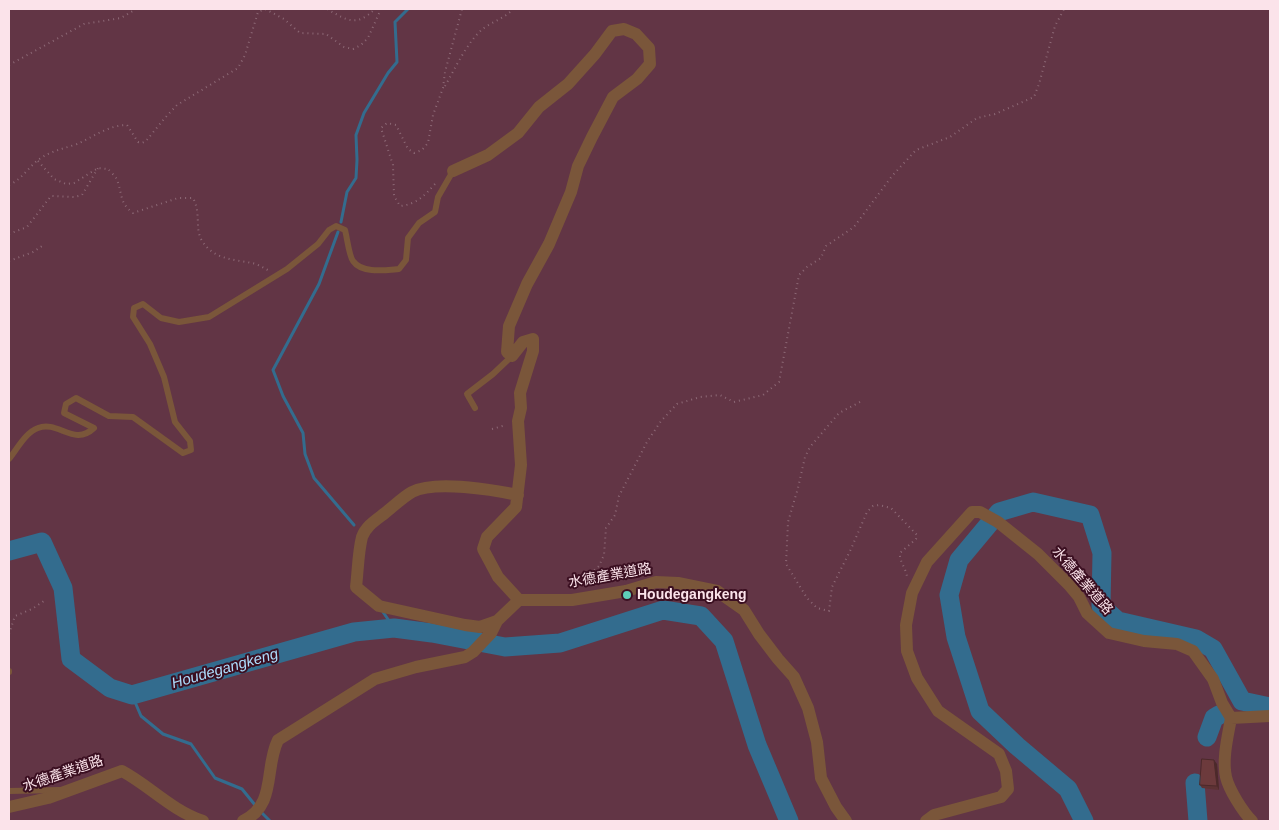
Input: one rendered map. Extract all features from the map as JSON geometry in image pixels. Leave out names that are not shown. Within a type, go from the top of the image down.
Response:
[{"type":"street","points":[[453,171],[488,155],[518,133],[539,107],[568,84],[595,54],[612,31],[624,29],[636,34],[649,48],[650,64],[638,79],[613,97],[578,166],[570,192],[549,244],[527,284],[509,326],[507,352],[512,356],[523,342],[533,339],[533,351],[520,393],[521,408],[518,421],[521,465],[518,495],[516,507],[487,537],[483,549],[498,577],[519,600],[497,620],[480,627],[464,626],[379,606],[356,586],[362,536],[368,526],[412,492],[425,488],[450,487],[486,489],[518,495]]},
{"type":"street","name":"水德產業道路","points":[[912,593],[927,562],[972,512],[980,512],[998,522],[1038,554],[1079,598],[1087,613],[1109,633],[1144,641],[1177,644],[1193,651],[1212,679],[1222,703],[1232,718]]},
{"type":"street","name":"水德產業道路","points":[[519,600],[572,600],[626,591],[656,582],[678,583],[718,591],[744,610],[759,634],[794,677],[808,708],[816,742],[821,778],[836,807],[846,821]]},
{"type":"street","points":[[912,593],[906,625],[907,651],[917,678],[938,711],[999,754],[1006,771],[1008,789],[1001,797],[934,815],[926,821]]},
{"type":"street","points":[[243,821],[251,817],[263,805],[268,790],[273,751],[278,740],[375,679],[465,657],[473,652],[491,632],[497,620]]},
{"type":"street","points":[[1252,821],[1236,798],[1226,777],[1226,750],[1232,718],[1270,716]]},
{"type":"street","name":"水德產業道路","points":[[9,808],[48,798],[122,771],[139,780],[162,800],[202,821]]},
{"type":"lane","points":[[9,459],[31,432],[39,428],[46,426],[77,436],[94,428],[64,413],[66,404],[76,398],[109,416],[133,416],[183,453],[191,450],[190,441],[175,422],[164,377],[150,344],[133,316],[134,308],[143,304],[161,318],[179,322],[208,317],[287,269],[318,244],[329,230],[336,226],[345,230],[352,261],[360,267],[380,271],[399,269],[406,260],[408,238],[419,223],[435,212],[438,198],[453,171]]},
{"type":"lane","points":[[475,408],[467,394],[512,356]]},
{"type":"lane","points":[[9,791],[69,790]]},
{"type":"path","points":[[9,65],[84,24],[121,18],[136,9]]},
{"type":"path","points":[[9,185],[37,160],[48,153],[76,144],[117,125],[127,125],[138,142],[146,141],[164,119],[178,106],[238,68],[245,54],[258,12],[265,9],[284,19],[300,33],[326,34],[344,48],[353,49],[361,45],[368,38],[381,9]]},
{"type":"path","points":[[327,9],[344,19],[354,21],[365,18],[375,9]]},
{"type":"path","points":[[443,88],[445,72],[462,9]]},
{"type":"path","points":[[437,182],[422,199],[411,205],[400,206],[394,196],[393,165],[381,128],[387,123],[396,125],[408,149],[414,153],[422,150],[428,143],[433,115],[443,88],[472,42],[484,28],[501,20],[513,9]]},
{"type":"path","points":[[572,600],[579,584],[599,566],[602,560],[606,528],[615,515],[620,496],[640,454],[661,421],[677,404],[700,397],[720,395],[734,402],[763,395],[779,382],[799,275],[821,258],[826,246],[854,227],[892,176],[916,150],[950,137],[977,118],[995,114],[1034,97],[1055,26],[1064,9]]},
{"type":"path","points":[[37,160],[54,179],[66,184],[74,183],[98,168],[108,168],[116,178],[121,199],[126,208],[134,213],[178,198],[192,198],[198,207],[200,238],[208,248],[222,258],[257,265],[277,274]]},
{"type":"path","points":[[9,234],[27,227],[51,196],[74,197],[82,195],[98,168]]},
{"type":"path","points":[[9,261],[33,252],[45,244]]},
{"type":"path","points":[[860,402],[840,413],[810,448],[805,457],[788,522],[786,564],[807,598],[817,608],[829,610],[832,587],[852,549],[867,512],[873,506],[879,505],[891,508],[916,535],[916,540],[900,552],[899,558],[906,570],[907,583],[912,593]]},
{"type":"path","points":[[492,429],[518,421]]},
{"type":"path","points":[[9,634],[15,616],[32,609],[44,601]]},
{"type":"shaded area","points":[[9,9],[1270,9],[1270,821],[9,821]]},
{"type":"building","points":[[1202,759],[1214,760],[1217,786],[1200,785]]},
{"type":"waterway","points":[[341,222],[347,192],[356,178],[356,135],[364,113],[388,73],[397,62],[395,22],[408,9]]},
{"type":"waterway","points":[[338,232],[319,284],[273,370],[283,396],[303,433],[305,454],[314,478],[354,525]]},
{"type":"waterway","name":"Houdegangkeng","points":[[1084,821],[1068,789],[1017,746],[980,711],[956,637],[949,595],[959,560],[999,512],[1033,502],[1090,515],[1102,553],[1101,606],[1118,621],[1196,639],[1213,649],[1242,701],[1270,707]]},
{"type":"waterway","name":"Houdegangkeng","points":[[9,551],[42,542],[63,588],[71,659],[110,688],[132,695],[354,632],[394,628],[505,647],[560,643],[663,610],[701,616],[724,641],[757,745],[789,821]]},
{"type":"waterway","points":[[383,612],[394,628]]},
{"type":"waterway","points":[[132,695],[141,716],[163,734],[191,744],[215,778],[242,789],[255,805]]},
{"type":"waterway","points":[[1207,737],[1214,718],[1219,715]]},
{"type":"waterway","points":[[1195,783],[1198,821]]},
{"type":"waterway","points":[[262,813],[270,821]]},
{"type":"place","name":"Houdegangkeng","points":[[627,595]]}]
